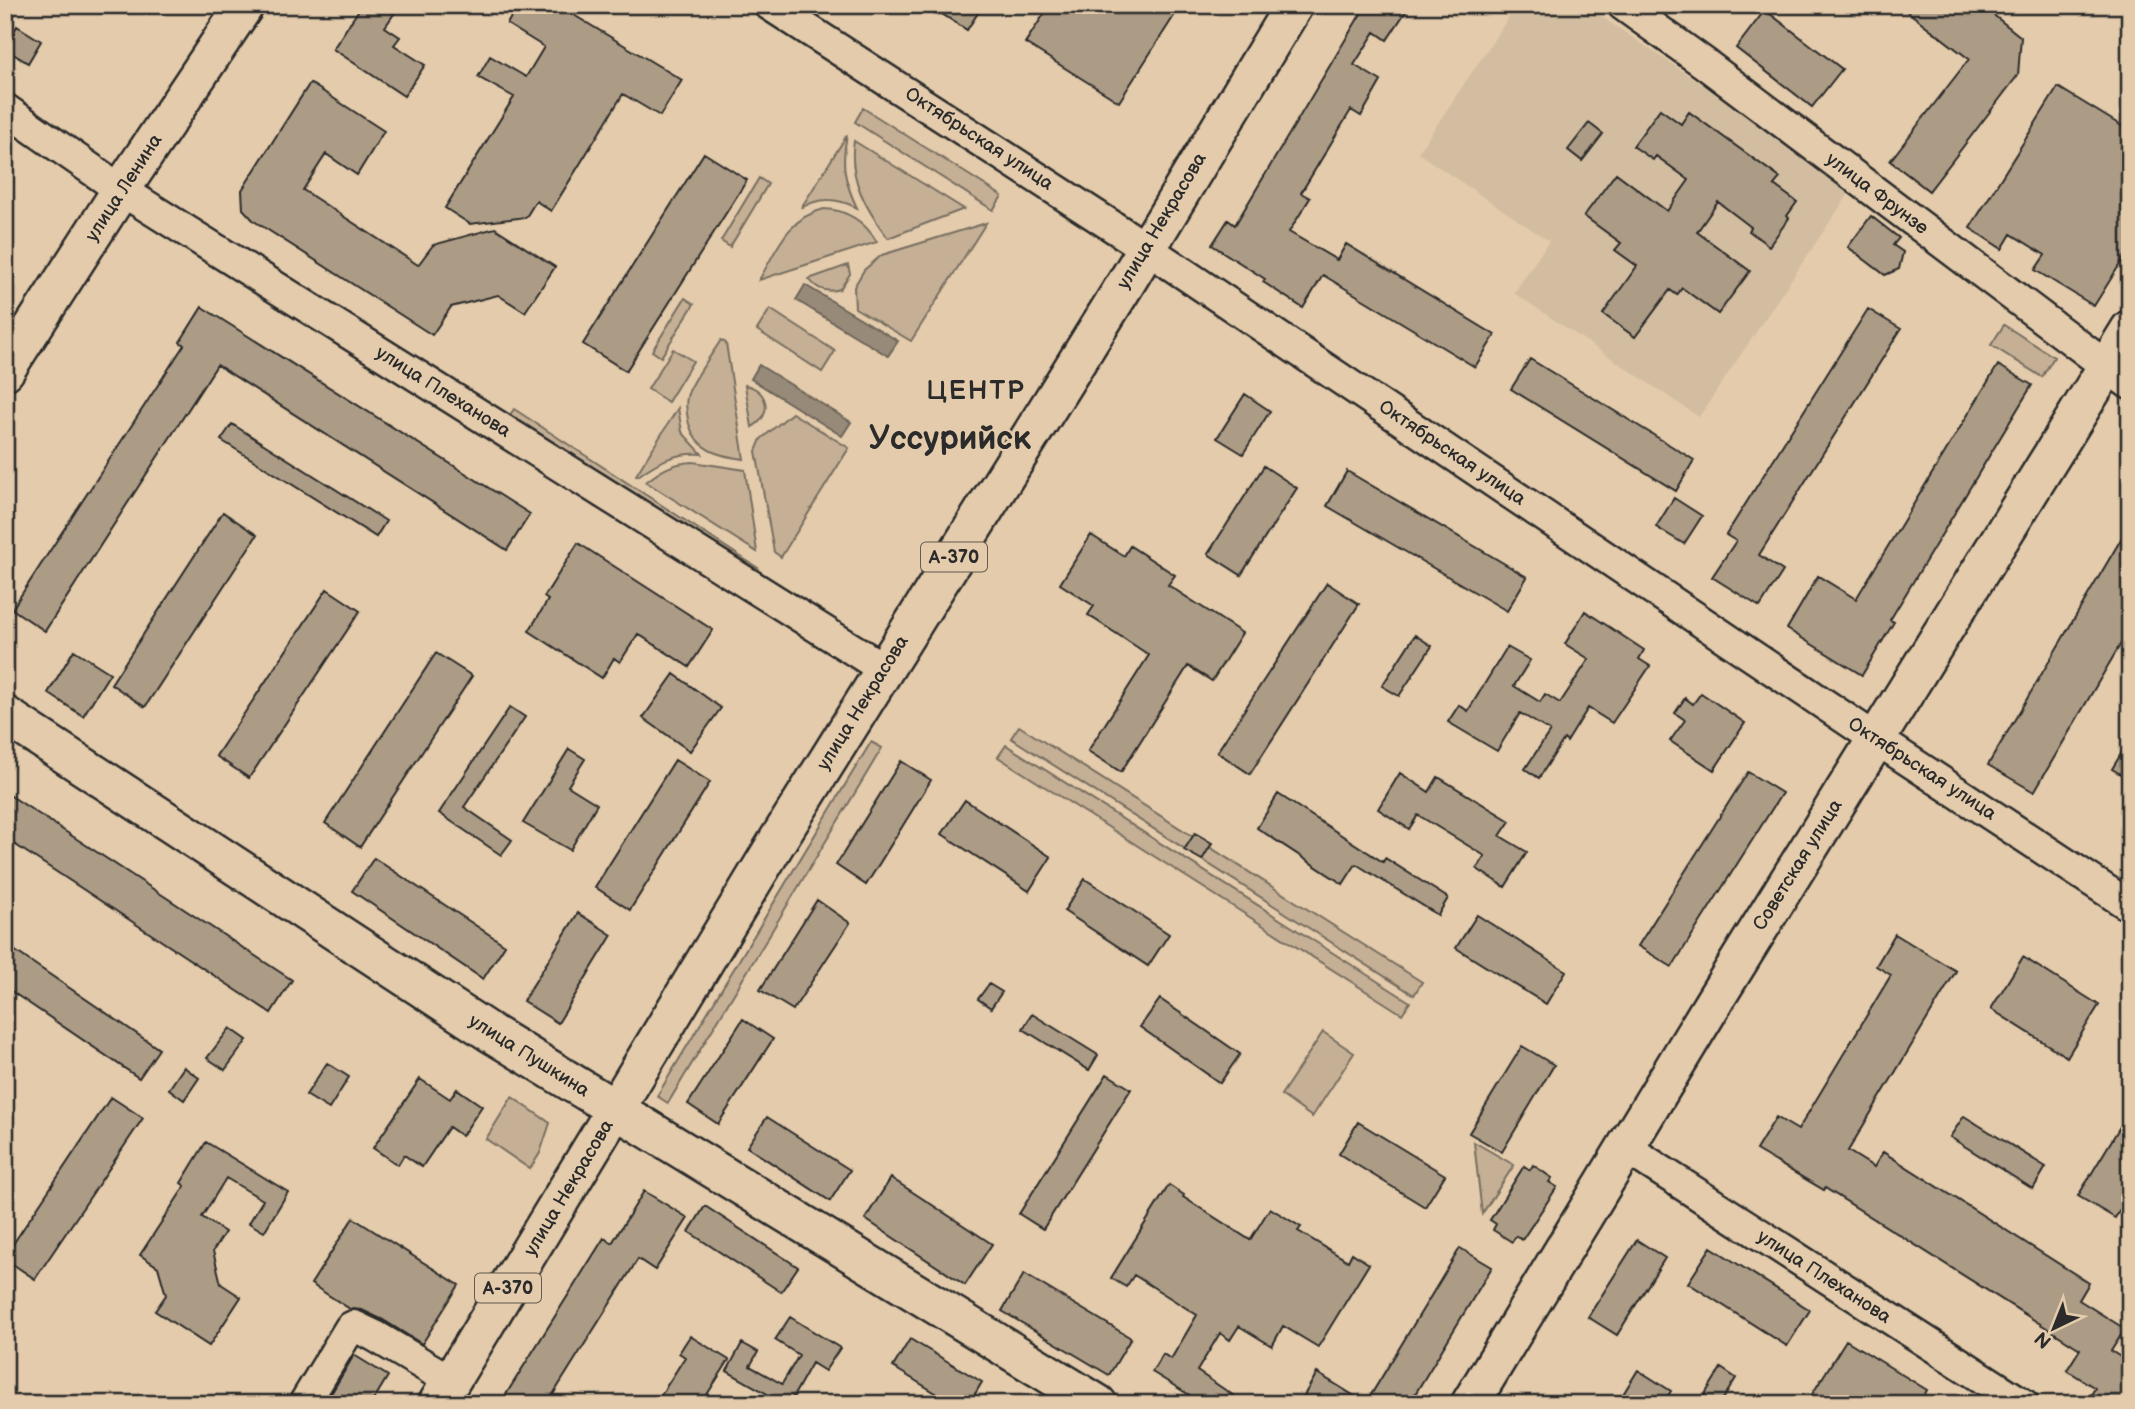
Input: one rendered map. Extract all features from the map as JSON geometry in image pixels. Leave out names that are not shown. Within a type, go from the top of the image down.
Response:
[{"type":"main road","name":"улица Ленина","points":[[5,371],[121,190],[245,5]]},
{"type":"main road","name":"улица Некрасова","points":[[444,1392],[884,669],[1294,5]]},
{"type":"main road","name":"Советская улица","points":[[1470,1404],[1876,739],[2118,376],[2130,328]]},
{"type":"main road","name":"улица Пушкина","points":[[5,715],[489,1032],[1098,1404]]},
{"type":"street","name":"Октябрьская улица","points":[[770,5],[1146,248],[1876,739],[2130,906]]},
{"type":"street","name":"улица Фрунзе","points":[[1623,5],[1704,63],[2118,376]]},
{"type":"street","name":"улица Плеханова","points":[[5,109],[121,190],[884,669]]},
{"type":"street","name":"улица Плеханова","points":[[1626,1148],[2023,1404]]},
{"type":"street","points":[[304,1404],[350,1328],[354,1326],[375,1336],[444,1392]]},
{"type":"shaded area","points":[[1517,5],[1584,5],[1854,186],[1699,417],[1514,293],[1549,241],[1418,153]]},
{"type":"shaded area","points":[[863,108],[1002,196],[993,210],[855,122]]},
{"type":"shaded area","points":[[847,135],[845,172],[857,208],[829,200],[801,208]]},
{"type":"shaded area","points":[[854,141],[964,209],[888,238],[860,192],[854,168]]},
{"type":"shaded area","points":[[759,178],[768,184],[730,247],[721,241]]},
{"type":"shaded area","points":[[824,209],[855,218],[877,242],[759,280],[792,228],[811,213]]},
{"type":"shaded area","points":[[986,223],[911,341],[855,308],[854,287],[864,270],[882,255]]},
{"type":"shaded area","points":[[848,265],[850,274],[840,289],[823,290],[809,279]]},
{"type":"shaded area","points":[[805,285],[898,341],[888,356],[796,300]]},
{"type":"shaded area","points":[[685,298],[694,304],[661,357],[652,351]]},
{"type":"shaded area","points":[[770,309],[835,351],[822,372],[757,330]]},
{"type":"shaded area","points":[[2004,325],[2054,357],[2042,377],[1991,345]]},
{"type":"shaded area","points":[[721,340],[726,343],[744,459],[718,454],[703,446],[689,424],[686,403],[689,391]]},
{"type":"shaded area","points":[[673,349],[693,361],[668,402],[648,389]]},
{"type":"shaded area","points":[[759,365],[851,422],[842,436],[751,379]]},
{"type":"shaded area","points":[[745,385],[759,392],[766,409],[759,422],[752,427]]},
{"type":"shaded area","points":[[678,408],[682,432],[702,454],[684,454],[668,459],[636,475]]},
{"type":"shaded area","points":[[514,409],[758,568],[749,581],[505,422]]},
{"type":"shaded area","points":[[792,413],[849,448],[781,557],[774,552],[756,451],[761,439]]},
{"type":"shaded area","points":[[693,462],[745,470],[757,552],[646,482],[668,468]]},
{"type":"shaded area","points":[[1019,726],[1422,982],[1414,995],[1011,738]]},
{"type":"shaded area","points":[[871,742],[882,748],[668,1103],[657,1096]]},
{"type":"shaded area","points":[[1006,745],[1410,1002],[1402,1014],[998,757]]},
{"type":"shaded area","points":[[1323,1032],[1354,1053],[1312,1117],[1281,1095]]},
{"type":"shaded area","points":[[512,1097],[550,1123],[540,1153],[530,1169],[486,1139]]},
{"type":"shaded area","points":[[1474,1142],[1514,1165],[1482,1214]]},
{"type":"building","points":[[362,5],[400,5],[385,27],[400,37],[394,45],[425,65],[404,96],[333,49]]},
{"type":"building","points":[[518,5],[557,5],[682,80],[660,116],[623,94],[551,211],[536,201],[526,217],[470,224],[445,208],[514,97],[478,77],[490,56],[526,77],[544,47],[507,24]]},
{"type":"building","points":[[928,5],[983,5],[967,30]]},
{"type":"building","points":[[1050,5],[1181,5],[1119,102],[1025,43]]},
{"type":"building","points":[[1366,5],[1410,5],[1387,40],[1375,32],[1354,65],[1381,81],[1361,116],[1351,110],[1301,193],[1310,198],[1289,232],[1337,260],[1346,244],[1495,335],[1475,367],[1323,275],[1303,308],[1263,282],[1265,279],[1212,245],[1228,220],[1235,225]]},
{"type":"building","points":[[1899,5],[1981,5],[2021,37],[2018,75],[1929,191],[1890,161],[1969,59]]},
{"type":"building","points":[[1765,10],[1842,69],[1812,107],[1736,48]]},
{"type":"building","points":[[17,26],[41,41],[28,63],[5,49]]},
{"type":"building","points":[[310,83],[384,131],[357,175],[326,154],[303,190],[418,265],[433,245],[495,228],[555,267],[525,312],[498,295],[451,307],[432,335],[254,221],[243,209],[242,190]]},
{"type":"building","points":[[2058,87],[2130,131],[2130,248],[2094,306],[2035,270],[2045,255],[2011,234],[2002,249],[1970,228]]},
{"type":"building","points":[[1660,109],[1681,124],[1689,112],[1780,178],[1774,185],[1797,202],[1769,246],[1749,231],[1751,227],[1718,202],[1697,232],[1750,271],[1718,314],[1682,288],[1677,295],[1670,290],[1635,337],[1603,314],[1637,266],[1615,250],[1621,243],[1584,216],[1616,173],[1667,211],[1689,180],[1656,156],[1653,160],[1633,146]]},
{"type":"building","points":[[1589,123],[1603,134],[1582,161],[1568,150]]},
{"type":"building","points":[[704,153],[747,180],[626,371],[583,344]]},
{"type":"building","points":[[1871,216],[1899,238],[1893,245],[1903,252],[1899,269],[1885,275],[1848,247]]},
{"type":"building","points":[[202,307],[530,514],[507,550],[217,365],[45,631],[12,609],[184,345],[180,342]]},
{"type":"building","points":[[1868,309],[1901,329],[1759,555],[1783,571],[1760,607],[1712,577],[1736,541],[1726,535]]},
{"type":"building","points":[[1530,359],[1694,460],[1676,491],[1511,389]]},
{"type":"building","points":[[1998,365],[2032,385],[1890,620],[1894,622],[1862,675],[1787,629],[1818,576],[1856,599]]},
{"type":"building","points":[[1245,394],[1270,411],[1243,454],[1217,438]]},
{"type":"building","points":[[232,424],[386,521],[376,537],[221,440]]},
{"type":"building","points":[[1264,466],[1297,488],[1241,575],[1208,554]]},
{"type":"building","points":[[1347,471],[1527,577],[1507,611],[1327,506]]},
{"type":"building","points":[[1674,498],[1702,516],[1684,544],[1656,527]]},
{"type":"building","points":[[223,512],[257,535],[145,707],[111,684]]},
{"type":"building","points":[[2130,524],[2130,628],[2034,792],[1988,765]]},
{"type":"building","points":[[1091,535],[1124,556],[1130,546],[1175,575],[1168,585],[1242,633],[1212,681],[1188,666],[1121,772],[1088,751],[1149,655],[1088,615],[1094,606],[1060,584]]},
{"type":"building","points":[[578,543],[713,630],[689,667],[638,634],[620,662],[614,658],[602,678],[529,631],[548,600],[544,597]]},
{"type":"building","points":[[1327,583],[1359,604],[1250,774],[1217,752]]},
{"type":"building","points":[[327,589],[360,611],[249,778],[216,756]]},
{"type":"building","points":[[1585,611],[1644,650],[1639,659],[1650,666],[1612,723],[1588,708],[1567,742],[1564,739],[1539,778],[1525,769],[1550,731],[1520,713],[1497,751],[1448,722],[1459,705],[1468,711],[1507,647],[1530,660],[1514,686],[1540,702],[1545,694],[1560,703],[1589,659],[1565,644]]},
{"type":"building","points":[[1415,635],[1432,646],[1399,696],[1382,686]]},
{"type":"building","points":[[74,650],[110,673],[83,716],[48,693]]},
{"type":"building","points":[[436,653],[472,676],[360,847],[325,823]]},
{"type":"building","points":[[674,674],[721,708],[690,751],[643,718]]},
{"type":"building","points":[[1701,693],[1745,723],[1714,770],[1670,741],[1685,720],[1675,713],[1685,698],[1693,704]]},
{"type":"building","points":[[510,707],[525,717],[464,807],[512,840],[501,855],[439,813]]},
{"type":"building","points":[[2130,739],[2130,780],[2112,769]]},
{"type":"building","points":[[569,749],[585,759],[568,786],[597,804],[570,850],[523,823]]},
{"type":"building","points":[[675,760],[710,782],[630,910],[595,887]]},
{"type":"building","points":[[901,761],[931,780],[866,885],[836,865]]},
{"type":"building","points":[[1748,772],[1782,793],[1672,967],[1638,946]]},
{"type":"building","points":[[1400,773],[1429,792],[1438,777],[1510,821],[1500,836],[1527,852],[1505,887],[1477,869],[1485,856],[1418,815],[1409,829],[1378,809]]},
{"type":"building","points":[[5,792],[292,980],[271,1013],[5,838]]},
{"type":"building","points":[[1278,794],[1383,862],[1385,858],[1448,898],[1438,915],[1356,864],[1343,884],[1257,828]]},
{"type":"building","points":[[965,800],[1051,857],[1029,891],[942,834]]},
{"type":"building","points":[[1195,833],[1212,843],[1202,860],[1184,850]]},
{"type":"building","points":[[374,858],[505,945],[483,979],[352,891]]},
{"type":"building","points":[[1085,879],[1169,934],[1148,966],[1064,911]]},
{"type":"building","points":[[817,900],[850,923],[793,1010],[760,990]]},
{"type":"building","points":[[578,913],[612,935],[558,1023],[523,1001]]},
{"type":"building","points":[[1477,915],[1566,971],[1546,1004],[1456,948]]},
{"type":"building","points":[[1895,934],[1956,971],[1848,1151],[1874,1167],[1883,1152],[2089,1283],[2079,1300],[2125,1329],[2111,1351],[2130,1363],[2130,1404],[2086,1404],[2095,1388],[2067,1370],[2080,1349],[1825,1188],[1824,1190],[1756,1150],[1776,1117],[1798,1130],[1891,975],[1876,966]]},
{"type":"building","points":[[5,944],[159,1049],[139,1078],[5,987]]},
{"type":"building","points":[[2023,957],[2099,1005],[2067,1057],[1991,1009]]},
{"type":"building","points":[[989,984],[1002,992],[991,1008],[978,999]]},
{"type":"building","points":[[1160,999],[1240,1054],[1220,1083],[1140,1027]]},
{"type":"building","points":[[1032,1014],[1098,1055],[1089,1070],[1023,1029]]},
{"type":"building","points":[[743,1019],[773,1039],[718,1124],[688,1104]]},
{"type":"building","points":[[230,1028],[247,1040],[225,1070],[207,1058]]},
{"type":"building","points":[[1522,1046],[1554,1065],[1502,1152],[1469,1133]]},
{"type":"building","points":[[327,1063],[349,1077],[329,1109],[306,1095]]},
{"type":"building","points":[[184,1067],[199,1078],[184,1100],[169,1089]]},
{"type":"building","points":[[1107,1074],[1131,1089],[1043,1229],[1019,1214]]},
{"type":"building","points":[[420,1079],[450,1099],[457,1089],[482,1106],[462,1136],[449,1127],[422,1167],[404,1155],[398,1165],[373,1148]]},
{"type":"building","points":[[111,1097],[143,1118],[35,1279],[5,1259],[5,1256]]},
{"type":"building","points":[[2130,1110],[2130,1194],[2115,1218],[2078,1196]]},
{"type":"building","points":[[1964,1116],[2046,1167],[2033,1189],[1950,1137]]},
{"type":"building","points":[[767,1117],[850,1170],[830,1201],[747,1147]]},
{"type":"building","points":[[1358,1122],[1445,1175],[1425,1207],[1339,1154]]},
{"type":"building","points":[[206,1142],[288,1192],[264,1232],[249,1223],[263,1200],[226,1178],[202,1217],[225,1232],[213,1251],[221,1284],[241,1297],[209,1346],[155,1311],[166,1295],[158,1267],[140,1255],[185,1186],[181,1183]]},
{"type":"building","points":[[1533,1165],[1552,1178],[1549,1182],[1557,1187],[1522,1240],[1516,1236],[1512,1242],[1493,1230],[1496,1224],[1490,1220],[1524,1166],[1530,1170]]},
{"type":"building","points":[[891,1178],[992,1244],[965,1285],[865,1219]]},
{"type":"building","points":[[1169,1185],[1250,1240],[1270,1208],[1301,1227],[1298,1231],[1348,1261],[1352,1253],[1369,1264],[1318,1347],[1283,1326],[1272,1346],[1239,1326],[1230,1340],[1220,1333],[1197,1371],[1246,1404],[1204,1404],[1152,1372],[1163,1354],[1171,1359],[1197,1315],[1134,1275],[1126,1287],[1111,1278]]},
{"type":"building","points":[[644,1191],[688,1218],[655,1270],[638,1259],[547,1404],[500,1404],[604,1238],[612,1243]]},
{"type":"building","points":[[705,1206],[798,1267],[781,1292],[689,1232]]},
{"type":"building","points":[[353,1218],[459,1285],[422,1344],[383,1320],[362,1310],[350,1309],[311,1284]]},
{"type":"building","points":[[1637,1240],[1665,1258],[1617,1335],[1588,1317]]},
{"type":"building","points":[[1711,1247],[1810,1310],[1787,1346],[1688,1283]]},
{"type":"building","points":[[1460,1248],[1492,1267],[1409,1404],[1299,1404],[1317,1373],[1366,1403]]},
{"type":"building","points":[[1024,1274],[1131,1338],[1109,1375],[1002,1311]]},
{"type":"building","points":[[790,1317],[840,1348],[825,1371],[812,1363],[789,1404],[785,1404],[727,1371],[742,1343],[758,1352],[750,1366],[782,1384],[799,1355],[775,1340]]},
{"type":"building","points":[[690,1336],[729,1360],[701,1404],[675,1404],[661,1395],[685,1357],[679,1353]]},
{"type":"building","points":[[910,1339],[982,1382],[969,1404],[954,1404],[893,1367]]},
{"type":"building","points":[[1846,1340],[1927,1390],[1919,1404],[1806,1404]]},
{"type":"building","points":[[354,1355],[388,1376],[371,1404],[325,1404]]},
{"type":"building","points":[[1721,1368],[1736,1378],[1720,1404],[1699,1404]]},
{"type":"building","points":[[1638,1370],[1671,1391],[1663,1404],[1617,1404]]},
{"type":"district","name":"ЦЕНТР","points":[[976,391]]},
{"type":"district","name":"Уссурийск","points":[[950,439]]}]
